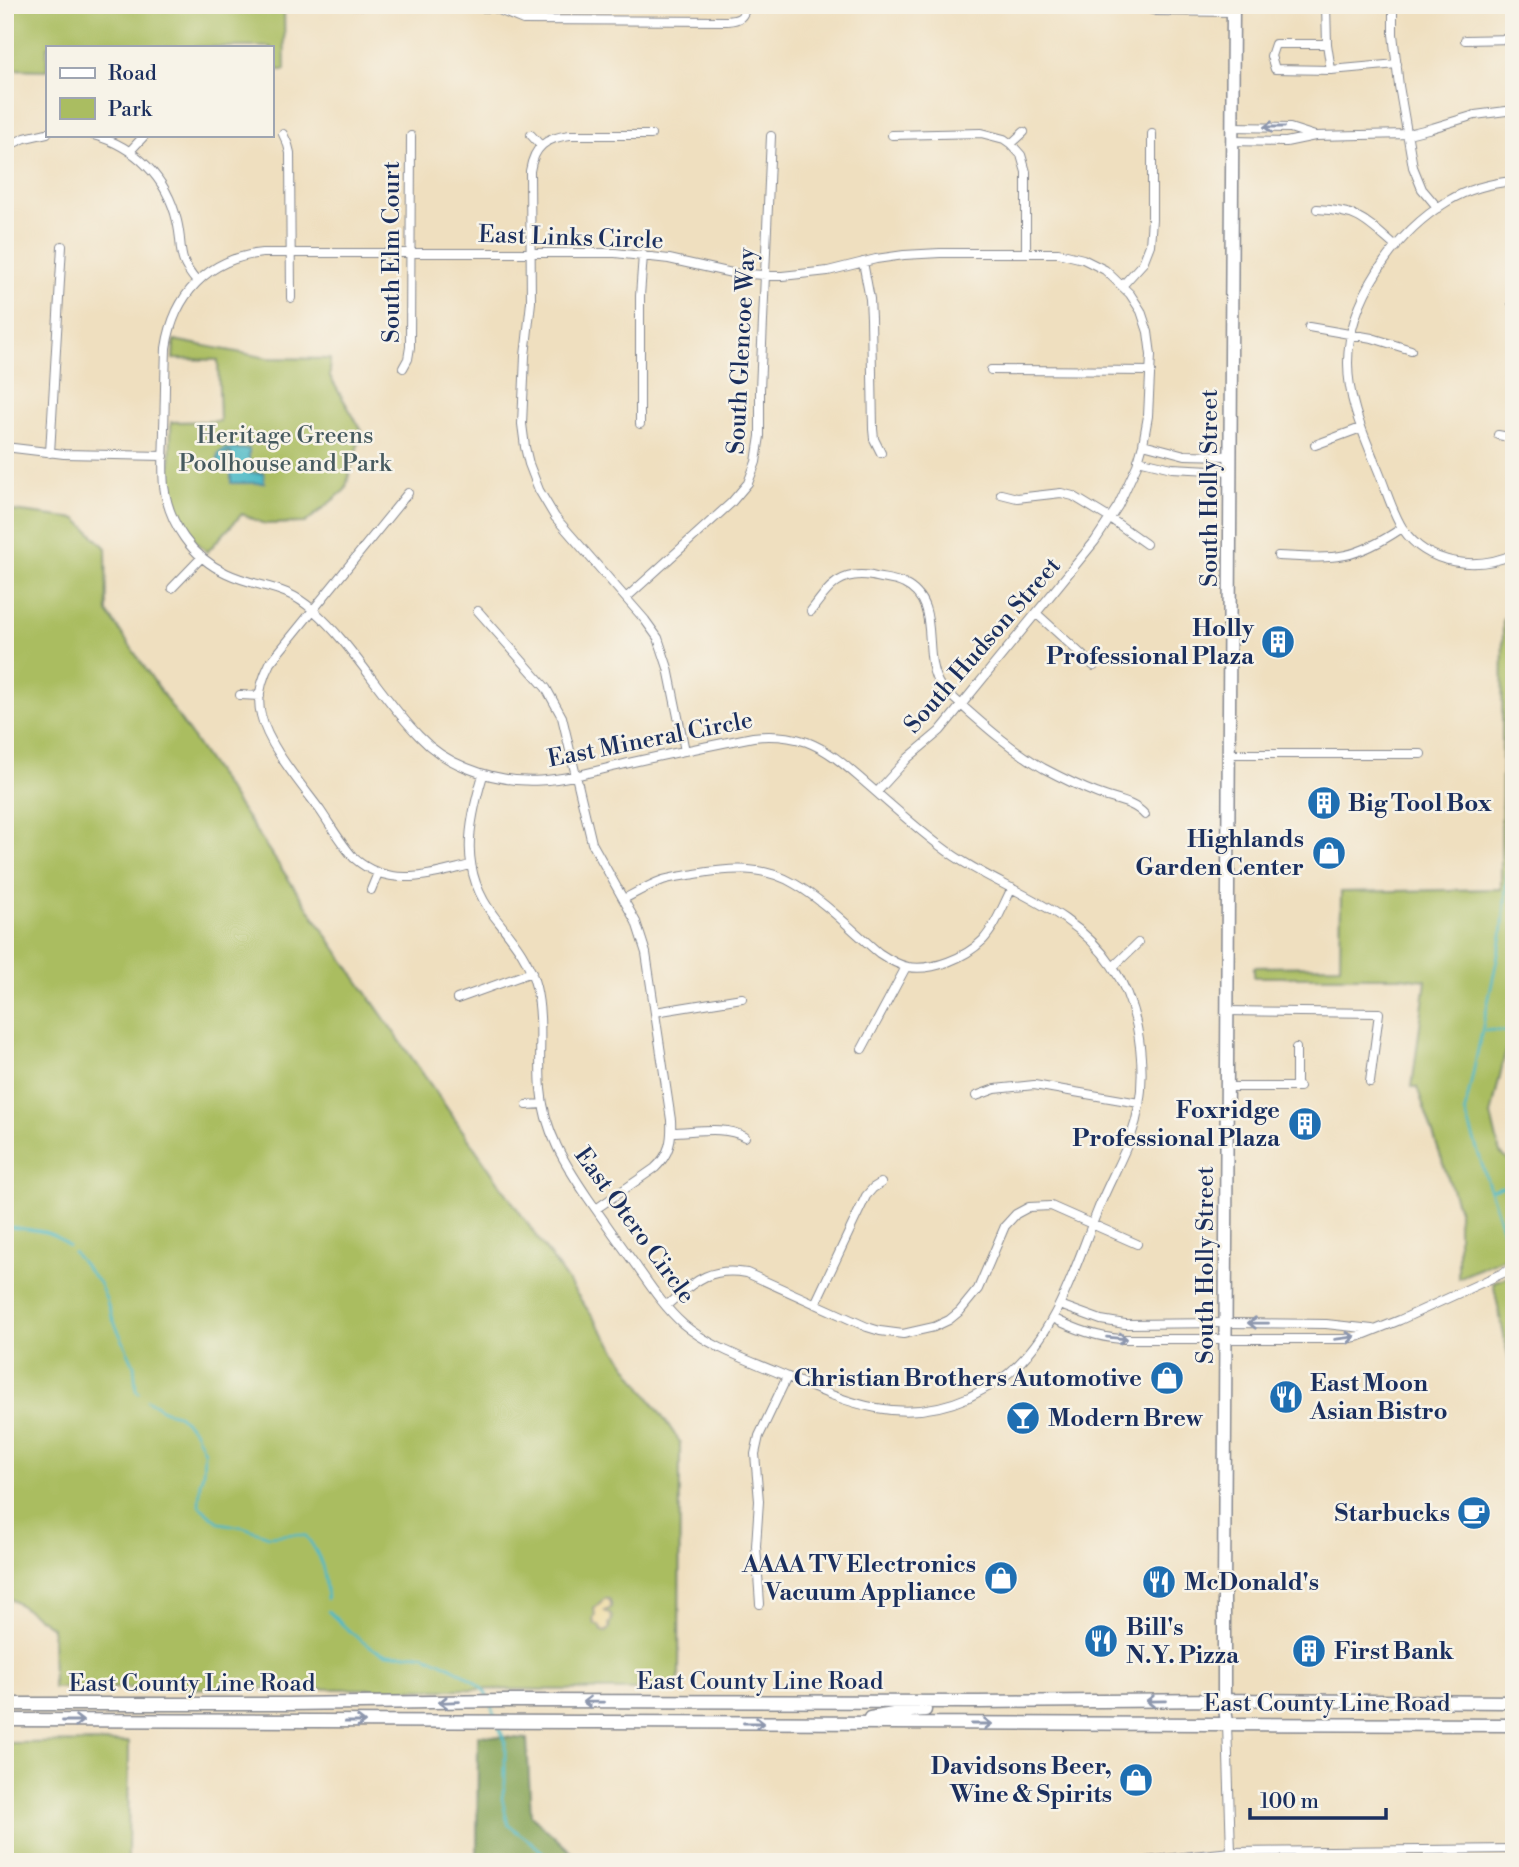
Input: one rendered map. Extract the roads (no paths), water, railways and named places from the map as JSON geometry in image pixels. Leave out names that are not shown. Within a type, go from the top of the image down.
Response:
[{"type":"main road","name":"South Holly Street","points":[[1227,1723],[1224,1700],[1225,1323],[1233,9]]},
{"type":"main road","name":"East County Line Road","points":[[5,1704],[1224,1700],[1514,1702]]},
{"type":"main road","points":[[842,1724],[911,1710],[969,1710],[976,1707],[978,1702]]},
{"type":"main road","name":"East County Line Road","points":[[5,1720],[1514,1725]]},
{"type":"street","points":[[352,5],[494,8],[523,20],[727,22],[738,20],[745,14],[746,5]]},
{"type":"street","points":[[1134,5],[1156,11],[1233,9]]},
{"type":"street","points":[[1326,5],[1331,70]]},
{"type":"street","points":[[1393,5],[1393,34],[1399,86],[1415,174],[1422,189],[1438,208]]},
{"type":"street","points":[[1465,40],[1514,39]]},
{"type":"street","points":[[1327,44],[1275,44],[1272,56],[1275,69],[1331,70],[1397,64]]},
{"type":"street","points":[[1232,141],[1286,142],[1315,135],[1408,134],[1475,115],[1514,110]]},
{"type":"street","points":[[1232,127],[1290,128],[1315,135]]},
{"type":"street","points":[[1011,144],[1024,132]]},
{"type":"street","points":[[5,147],[25,138],[46,133]]},
{"type":"street","points":[[892,135],[981,133],[1004,139],[1011,144],[1021,155],[1026,172],[1026,253]]},
{"type":"street","points":[[283,134],[290,153],[291,298]]},
{"type":"street","points":[[1123,285],[1143,262],[1150,245],[1152,134]]},
{"type":"street","points":[[531,135],[541,146]]},
{"type":"street","points":[[651,135],[570,135],[558,137],[541,146],[535,153],[530,171],[531,302],[522,424],[529,464],[539,490],[555,517],[652,628],[666,657],[685,751]]},
{"type":"street","points":[[96,136],[130,151],[154,173],[166,191],[178,225],[181,257],[197,282]]},
{"type":"street","points":[[130,151],[143,136]]},
{"type":"street","name":"South Elm Court","points":[[403,368],[410,347],[411,136]]},
{"type":"street","name":"South Glencoe Way","points":[[626,598],[731,503],[753,472],[760,436],[771,136]]},
{"type":"street","points":[[1514,181],[1478,187],[1450,200],[1416,225],[1396,247],[1368,288],[1358,309],[1348,359],[1353,405],[1402,528],[1425,550],[1447,560],[1480,563],[1498,561],[1514,554]]},
{"type":"street","points":[[1317,209],[1347,211],[1356,215],[1396,247]]},
{"type":"street","points":[[50,453],[62,246]]},
{"type":"street","name":"East Links Circle","points":[[164,456],[166,348],[177,307],[197,282],[212,270],[236,258],[262,253],[601,253],[643,255],[732,273],[765,276],[812,274],[890,256],[1058,253],[1083,259],[1105,270],[1123,285]]},
{"type":"street","points":[[640,424],[640,296],[643,255]]},
{"type":"street","points":[[863,262],[870,299],[873,429],[874,439],[881,453]]},
{"type":"street","name":"South Hudson Street","points":[[877,792],[908,758],[940,731],[1037,614],[1096,541],[1126,490],[1143,444],[1150,404],[1151,371],[1150,342],[1145,322],[1123,285]]},
{"type":"street","points":[[1309,327],[1372,338],[1411,350]]},
{"type":"street","points":[[991,370],[1151,371]]},
{"type":"street","points":[[1315,445],[1361,428]]},
{"type":"street","points":[[1499,435],[1514,438]]},
{"type":"street","points":[[1143,444],[1185,455],[1230,456]]},
{"type":"street","points":[[5,447],[50,453],[164,456]]},
{"type":"street","name":"East Mineral Circle","points":[[164,456],[164,486],[169,509],[184,539],[202,558],[224,573],[292,594],[314,610],[418,735],[441,755],[460,765],[484,775],[518,781],[547,780],[752,737],[779,736],[807,742],[830,754],[961,862],[1065,917],[1086,935],[1114,967],[1131,1008],[1142,1063],[1139,1103],[1131,1135],[1053,1318]]},
{"type":"street","points":[[1138,460],[1172,468],[1230,471]]},
{"type":"street","points":[[408,493],[270,663],[264,674],[259,706],[263,723],[283,758],[347,850],[361,864],[378,873],[400,878],[471,865]]},
{"type":"street","points":[[1001,495],[1017,498],[1067,494],[1073,496],[1146,544]]},
{"type":"street","points":[[1279,556],[1349,556],[1372,548],[1402,528]]},
{"type":"street","points":[[173,588],[202,558]]},
{"type":"street","points":[[811,611],[827,589],[843,578],[863,575],[907,585],[920,597],[926,608],[931,666],[941,687],[1008,744],[1041,767],[1080,787],[1132,804],[1145,815]]},
{"type":"street","points":[[478,611],[551,696],[565,727],[592,843],[636,922],[646,953],[672,1132],[670,1147],[662,1162],[645,1177],[596,1209]]},
{"type":"street","points":[[1037,614],[1094,666]]},
{"type":"street","points":[[240,695],[260,696]]},
{"type":"street","points":[[1228,754],[1421,754]]},
{"type":"street","name":"East Otero Circle","points":[[484,775],[470,824],[471,865],[476,885],[487,906],[522,952],[532,972],[540,1017],[543,1104],[552,1137],[596,1209],[666,1306],[685,1326],[734,1354],[836,1397],[872,1408],[898,1411],[932,1409],[978,1393],[1004,1377],[1034,1347],[1053,1318]]},
{"type":"street","points":[[624,899],[669,879],[726,869],[741,868],[765,872],[798,885],[889,960],[906,967],[925,968],[941,964],[971,950],[989,932],[1012,888]]},
{"type":"street","points":[[371,890],[378,873]]},
{"type":"street","points":[[1114,967],[1138,943]]},
{"type":"street","points":[[862,1049],[906,967]]},
{"type":"street","points":[[457,999],[532,972]]},
{"type":"street","points":[[655,1012],[742,998]]},
{"type":"street","points":[[1227,1011],[1379,1013],[1370,1082]]},
{"type":"street","points":[[1227,1087],[1297,1087],[1296,1048]]},
{"type":"street","points":[[976,1096],[995,1089],[1034,1084],[1139,1103]]},
{"type":"street","points":[[527,1105],[543,1104]]},
{"type":"street","points":[[672,1132],[724,1131],[739,1133],[745,1137]]},
{"type":"street","points":[[815,1304],[866,1196],[881,1184]]},
{"type":"street","points":[[666,1306],[702,1277],[733,1271],[747,1273],[867,1327],[903,1334],[923,1331],[949,1320],[967,1303],[978,1289],[1005,1226],[1022,1210],[1051,1206],[1137,1244]]},
{"type":"street","points":[[1053,1318],[1077,1329],[1111,1338],[1346,1339],[1400,1320],[1514,1268]]},
{"type":"street","points":[[1060,1305],[1113,1323],[1326,1324],[1375,1329]]},
{"type":"street","points":[[760,1604],[756,1546],[759,1501],[755,1454],[762,1428],[787,1377]]},
{"type":"street","name":"South Holly Street","points":[[1227,1723],[1231,1852]]},
{"type":"street","points":[[1135,1862],[1231,1852],[1514,1849]]},
{"type":"water","points":[[225,449],[249,449],[249,473],[264,473],[264,483],[231,483],[231,453],[224,454],[228,465],[218,465],[218,454]]},
{"type":"waterway","points":[[1512,1259],[1465,1111],[1502,936],[1514,814]]},
{"type":"waterway","points":[[1485,1031],[1514,1033]]},
{"type":"waterway","points":[[1490,1190],[1514,1184]]},
{"type":"waterway","points":[[5,1226],[47,1233],[68,1246]]},
{"type":"waterway","points":[[73,1252],[99,1283],[134,1365],[136,1390],[139,1393]]},
{"type":"waterway","points":[[147,1400],[165,1411],[177,1414],[194,1430],[204,1451],[199,1506],[220,1523],[269,1536],[306,1536],[322,1566],[327,1599]]},
{"type":"waterway","points":[[328,1611],[373,1648],[394,1655],[418,1654],[435,1659],[476,1683],[487,1696]]},
{"type":"waterway","points":[[491,1705],[496,1719]]},
{"type":"waterway","points":[[498,1725],[505,1741],[505,1783],[502,1798],[508,1825],[554,1862]]},
{"type":"place","name":"Holly Professional Plaza","points":[[1278,642]]},
{"type":"place","name":"Big Tool Box","points":[[1324,803]]},
{"type":"place","name":"Highlands Garden Center","points":[[1329,853]]},
{"type":"place","name":"Foxridge Professional Plaza","points":[[1305,1124]]},
{"type":"place","name":"Christian Brothers Automotive","points":[[1167,1378]]},
{"type":"place","name":"East Moon Asian Bistro","points":[[1286,1397]]},
{"type":"place","name":"Modern Brew","points":[[1023,1418]]},
{"type":"place","name":"Starbucks","points":[[1474,1513]]},
{"type":"place","name":"AAAA TV Electronics Vacuum Appliance","points":[[1001,1578]]},
{"type":"place","name":"McDonald's","points":[[1159,1582]]},
{"type":"place","name":"Bill's N.Y. Pizza","points":[[1101,1641]]},
{"type":"place","name":"First Bank","points":[[1309,1651]]},
{"type":"place","name":"Davidsons Beer, Wine & Spirits","points":[[1136,1780]]},
{"type":"park label","name":"Heritage Greens Poolhouse and Park","points":[[285,449]]}]
